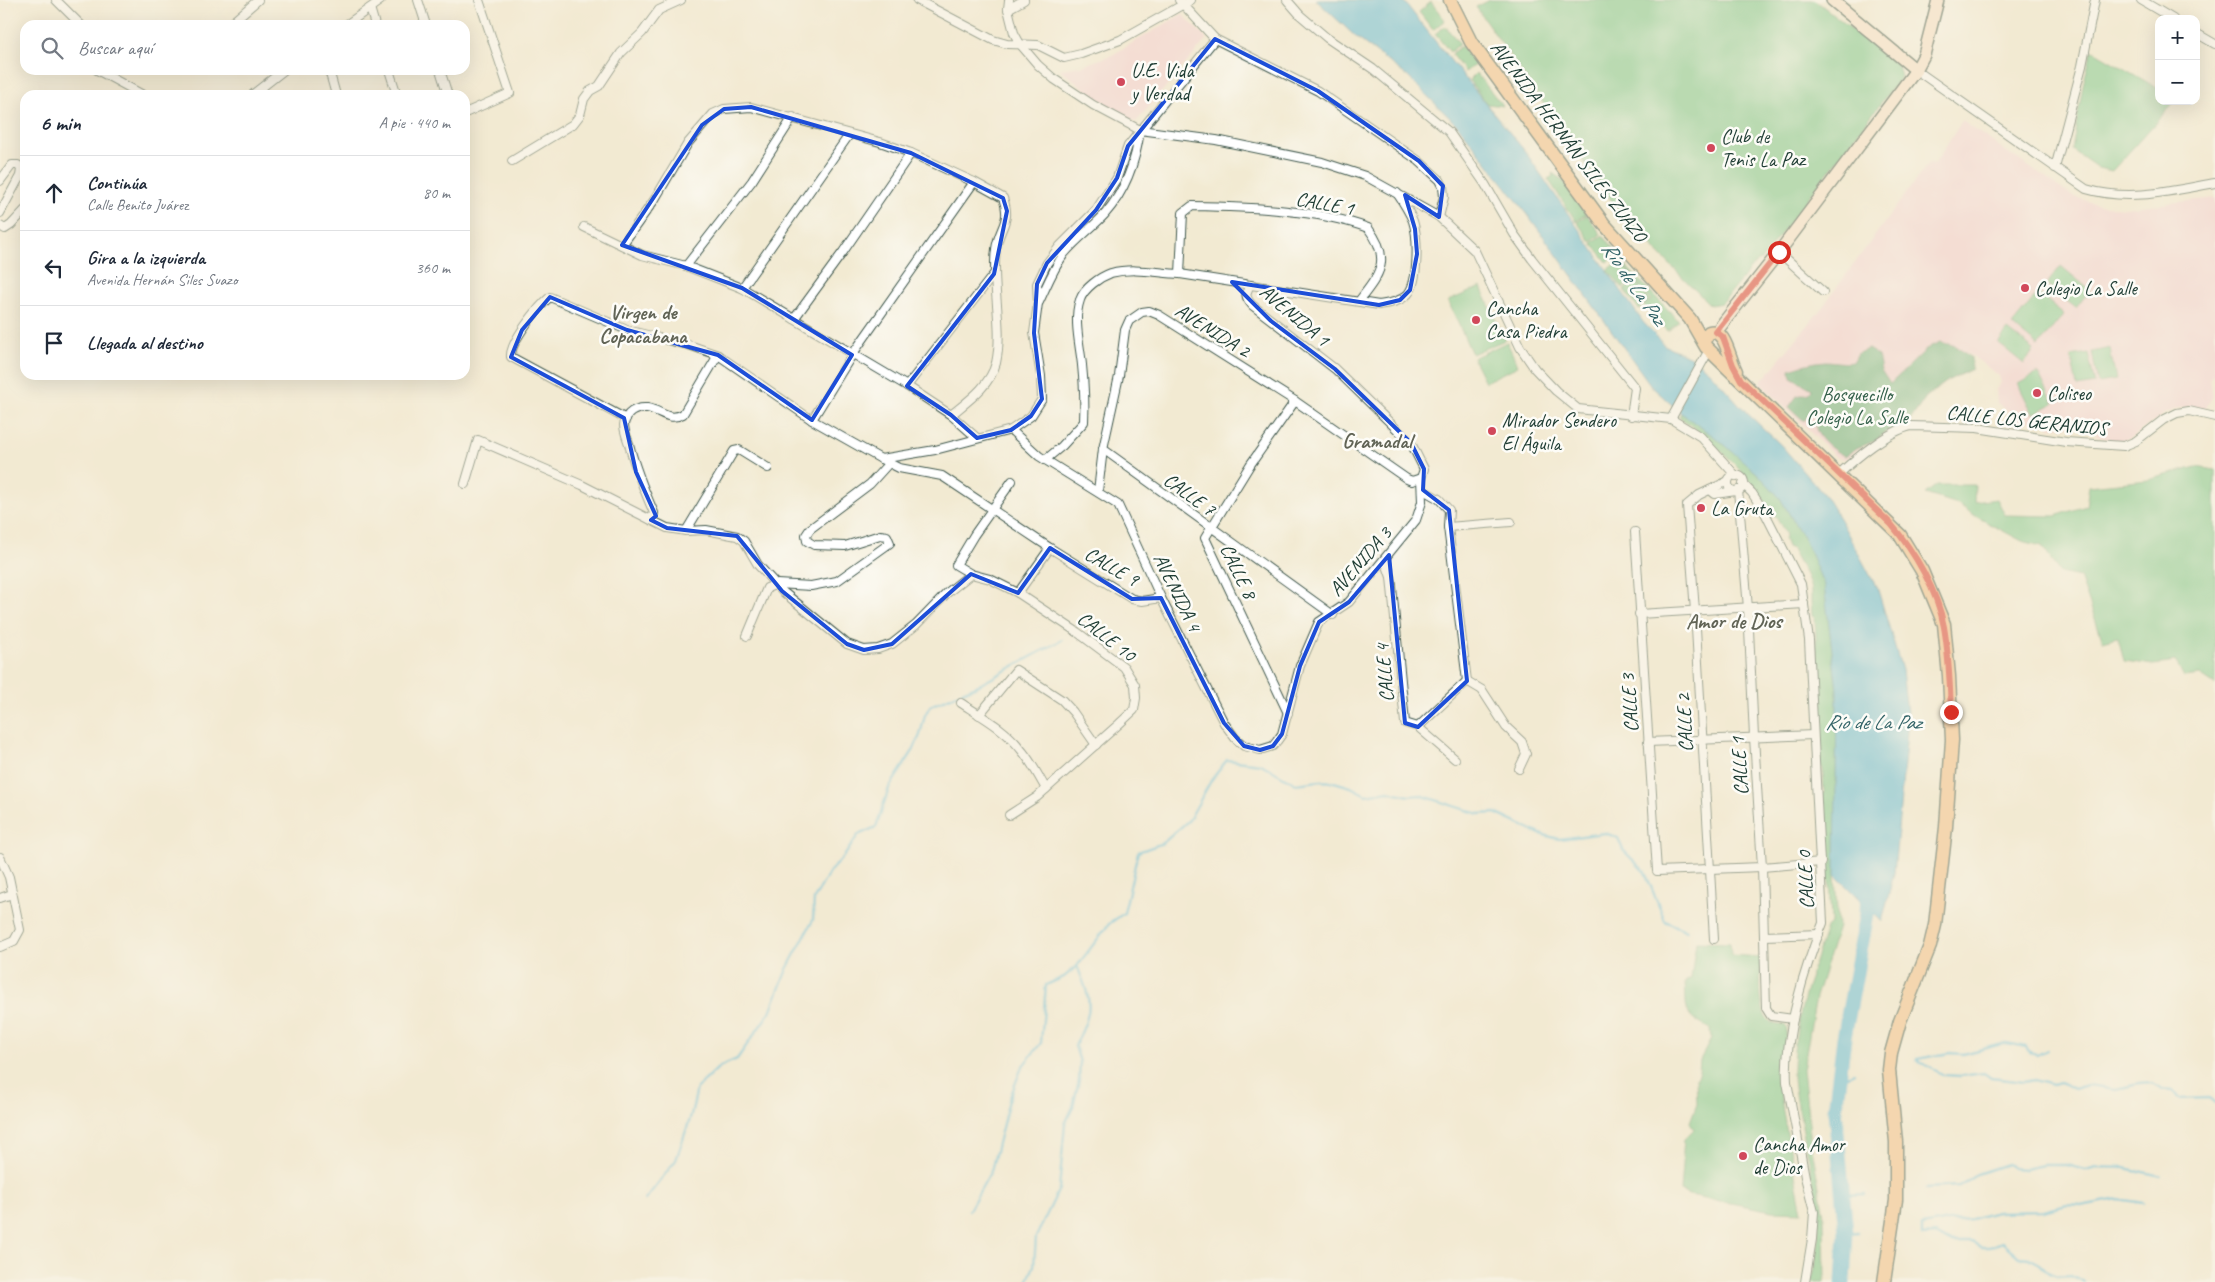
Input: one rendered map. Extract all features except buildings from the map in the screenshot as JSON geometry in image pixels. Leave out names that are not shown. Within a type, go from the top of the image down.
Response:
[{"type":"main road","name":"AVENIDA HERNÁN SILES ZUAZO","points":[[1450,0],[1471,42],[1604,224],[1712,342],[1741,380],[1891,524],[1910,548],[1918,563],[1944,624],[1950,685],[1951,768],[1935,925],[1930,946],[1900,1021],[1891,1053],[1889,1070],[1896,1142],[1896,1200],[1884,1282]]},
{"type":"main road","points":[[1832,0],[1916,70]]},
{"type":"main road","points":[[1712,342],[1916,70],[1924,55],[1938,0]]},
{"type":"street","points":[[56,0],[76,20]]},
{"type":"street","points":[[235,20],[258,0]]},
{"type":"street","points":[[353,20],[381,0]]},
{"type":"street","points":[[418,0],[424,20]]},
{"type":"street","points":[[470,111],[510,93],[479,0]]},
{"type":"street","points":[[512,161],[573,124],[580,115],[584,99],[599,86],[621,53],[642,33],[659,10],[681,0]]},
{"type":"street","points":[[918,0],[993,40],[1007,44],[1038,45],[1057,56],[1072,57],[1120,40],[1180,3],[1191,0]]},
{"type":"street","points":[[1010,0],[1008,9],[1010,23],[1020,44],[1054,79],[1093,105],[1140,130],[1226,142],[1322,162],[1365,176],[1439,216],[1475,251],[1520,347],[1535,369],[1556,391],[1578,409],[1671,419],[1701,437],[1728,467],[1731,479],[1730,488],[1739,489]]},
{"type":"street","points":[[1008,9],[1024,0]]},
{"type":"street","points":[[1287,0],[1300,15],[1327,38],[1373,69],[1449,132],[1485,184],[1514,234],[1532,259],[1635,388],[1631,416]]},
{"type":"street","points":[[2055,168],[2082,66],[2095,0]]},
{"type":"street","points":[[2141,0],[2166,15]]},
{"type":"street","points":[[1180,3],[1216,39],[1318,91],[1419,161],[1440,180],[1443,186],[1444,197],[1439,216]]},
{"type":"street","points":[[370,8],[374,20]]},
{"type":"street","points":[[2200,35],[2215,44]]},
{"type":"street","points":[[882,459],[934,450],[1011,430],[1031,416],[1042,399],[1042,376],[1034,333],[1038,303],[1054,268],[1066,252],[1105,213],[1125,186],[1138,146],[1140,130],[1216,39]]},
{"type":"street","points":[[1916,70],[2086,189],[2110,196],[2128,196],[2155,194],[2215,183]]},
{"type":"street","points":[[106,75],[135,90]]},
{"type":"street","points":[[258,90],[278,75]]},
{"type":"street","points":[[330,75],[335,90]]},
{"type":"street","points":[[391,75],[395,90]]},
{"type":"street","points":[[442,75],[446,90]]},
{"type":"street","points":[[622,245],[655,199],[688,143],[713,114],[724,110],[751,107],[880,142],[911,152],[974,182],[1003,198],[1007,210],[1005,223],[996,246],[994,274],[998,335],[996,365],[982,389],[951,415]]},
{"type":"street","points":[[686,266],[752,181],[793,118]]},
{"type":"street","points":[[742,288],[849,135]]},
{"type":"street","points":[[794,319],[843,252],[911,152]]},
{"type":"street","points":[[0,181],[12,165],[18,165],[20,168]]},
{"type":"street","points":[[0,213],[20,176]]},
{"type":"street","points":[[812,420],[852,355],[974,182]]},
{"type":"street","name":"AVENIDA 1","points":[[1397,193],[1409,213],[1415,228],[1417,254],[1410,290],[1400,300],[1379,304],[1250,285],[1245,292],[1246,298],[1252,305],[1335,369],[1411,443],[1424,469],[1421,478]]},
{"type":"street","name":"CALLE 1","points":[[1180,274],[1183,213],[1192,206],[1247,208],[1333,218],[1368,228],[1381,248],[1381,264],[1370,286],[1359,301]]},
{"type":"street","points":[[0,226],[5,229],[20,215]]},
{"type":"street","points":[[584,227],[642,255],[686,266],[742,288],[907,386],[951,415],[977,438]]},
{"type":"street","points":[[1779,252],[1823,292]]},
{"type":"street","points":[[1045,460],[1062,446],[1084,422],[1084,390],[1078,318],[1080,299],[1096,281],[1110,274],[1150,270],[1250,285]]},
{"type":"street","points":[[907,386],[994,274]]},
{"type":"street","name":"CALLE 9","points":[[626,419],[511,357],[511,352],[522,330],[550,297],[627,330],[692,346],[718,355],[812,420],[889,463],[899,468],[942,476],[1050,548],[1132,599],[1142,601],[1161,598]]},
{"type":"street","name":"AVENIDA 2","points":[[1098,491],[1103,449],[1119,376],[1125,330],[1129,321],[1142,312],[1149,311],[1159,315],[1295,401],[1407,479],[1417,481],[1421,478]]},
{"type":"street","points":[[1671,419],[1712,342]]},
{"type":"street","points":[[651,520],[654,513],[636,472],[625,430],[626,419],[634,410],[646,408],[665,416],[678,417],[683,414],[718,355]]},
{"type":"street","name":"CALLE 8","points":[[1288,713],[1205,538],[1250,464],[1295,401]]},
{"type":"street","name":"CALLE LOS GERANIOS","points":[[1839,474],[1891,435],[1902,428],[1910,426],[1977,428],[2073,442],[2124,446],[2136,441],[2163,420],[2177,413],[2189,411],[2215,417]]},
{"type":"street","name":"AVENIDA 4","points":[[1011,430],[1045,460],[1118,505],[1161,598],[1224,723],[1235,738],[1244,746],[1252,749],[1260,750],[1273,746],[1282,734],[1288,713]]},
{"type":"street","points":[[465,484],[478,440],[582,485],[667,528],[686,531],[706,530],[737,536],[744,541],[758,565],[782,591],[847,644],[864,650],[878,649],[892,644],[916,625],[947,593],[972,574]]},
{"type":"street","name":"CALLE 7","points":[[1103,449],[1333,615]]},
{"type":"street","points":[[686,531],[734,452],[738,450],[768,468]]},
{"type":"street","points":[[747,636],[767,588],[776,584],[812,586],[837,581],[887,546],[890,541],[884,535],[845,546],[814,545],[807,541],[806,535],[810,529],[870,484],[889,463]]},
{"type":"street","name":"AVENIDA 3","points":[[1288,713],[1300,666],[1319,622],[1333,615],[1350,602],[1416,520],[1422,502],[1421,478]]},
{"type":"street","points":[[1731,479],[1742,479],[1739,489],[1715,494],[1710,490],[1731,479]]},
{"type":"street","points":[[1012,481],[956,565],[972,574],[990,579],[1018,593],[1050,548]]},
{"type":"street","name":"CALLE 1","points":[[1739,489],[1748,608],[1762,867],[1766,1008],[1771,1016],[1794,1020]]},
{"type":"street","name":"CALLE 0","points":[[1739,489],[1752,493],[1782,545],[1801,584],[1809,640],[1823,923],[1818,934],[1794,1020],[1786,1066],[1787,1082],[1805,1177],[1814,1212],[1805,1282]]},
{"type":"street","points":[[1423,490],[1439,499],[1449,510],[1448,527],[1467,681]]},
{"type":"street","name":"CALLE 2","points":[[1710,490],[1699,495],[1686,505],[1695,611],[1714,939]]},
{"type":"street","points":[[1448,527],[1511,522]]},
{"type":"street","name":"CALLE 3","points":[[1635,532],[1657,870],[1709,868]]},
{"type":"street","name":"CALLE 4","points":[[1385,560],[1391,577],[1405,723],[1418,727],[1455,759]]},
{"type":"street","name":"CALLE 10","points":[[1008,816],[1046,789],[1134,710],[1136,692],[1132,678],[1124,667],[1077,632],[1018,593]]},
{"type":"street","points":[[1639,614],[1804,604]]},
{"type":"street","points":[[979,715],[1016,670],[1062,700],[1073,712],[1096,745]]},
{"type":"street","points":[[1418,727],[1467,681]]},
{"type":"street","points":[[1467,681],[1482,690],[1506,727],[1522,742],[1526,754],[1519,769]]},
{"type":"street","points":[[961,703],[998,727],[1015,742],[1030,762],[1046,789]]},
{"type":"street","points":[[1648,742],[1813,734]]},
{"type":"street","points":[[0,857],[9,878],[20,933],[14,941],[0,947]]},
{"type":"street","points":[[1709,868],[1762,867],[1821,862]]},
{"type":"street","points":[[0,898],[12,894]]},
{"type":"street","points":[[1764,936],[1818,934]]},
{"type":"highlighted area","points":[[1215,39],[1318,91],[1419,161],[1443,186],[1439,217],[1405,195],[1415,229],[1417,254],[1410,290],[1400,300],[1379,305],[1232,282],[1271,321],[1335,369],[1411,443],[1424,469],[1423,490],[1449,510],[1467,681],[1418,727],[1405,723],[1389,555],[1349,602],[1319,622],[1300,666],[1282,734],[1273,746],[1260,750],[1244,746],[1224,723],[1161,598],[1132,599],[1050,548],[1018,593],[971,574],[892,644],[864,650],[847,644],[782,591],[737,536],[667,528],[651,520],[656,516],[636,472],[624,418],[511,357],[522,330],[550,297],[627,330],[718,355],[812,420],[852,355],[742,288],[622,245],[702,125],[724,109],[751,107],[911,153],[1003,198],[1007,211],[994,274],[907,386],[951,415],[977,438],[1011,430],[1031,416],[1042,399],[1034,333],[1037,284],[1047,263],[1096,210],[1117,178],[1128,146]]},
{"type":"shaded area","points":[[1182,14],[1207,39],[1136,122],[1129,120],[1092,95],[1060,69],[1081,66],[1112,55]]},
{"type":"shaded area","name":"Colegio La Salle","points":[[1962,121],[2072,196],[2100,205],[2124,208],[2215,198],[2215,373],[2210,378],[2213,396],[2205,409],[2178,408],[2164,414],[2130,438],[2119,442],[2096,436],[2096,427],[2050,427],[2040,416],[2029,422],[2026,416],[2018,428],[2006,409],[1997,403],[1996,389],[2001,383],[1999,376],[1974,357],[1964,352],[1916,390],[1897,419],[1846,459],[1837,458],[1760,383],[1821,309],[1929,162],[1934,165]]},
{"type":"green space","name":"Club de Tenis La Paz","points":[[1490,0],[1815,0],[1898,65],[1901,77],[1761,260],[1757,261],[1722,303],[1710,305],[1623,217],[1476,7]]},
{"type":"green space","points":[[1431,2],[1445,20],[1433,30],[1419,12]]},
{"type":"green space","points":[[1445,26],[1460,44],[1450,52],[1435,34]]},
{"type":"green space","points":[[1461,46],[1476,64],[1465,72],[1451,54]]},
{"type":"green space","points":[[2092,50],[2155,87],[2155,105],[2171,105],[2112,171],[2098,168],[2072,150],[2083,85]]},
{"type":"green space","points":[[1476,73],[1503,106],[1487,104],[1469,80]]},
{"type":"green space","points":[[1552,173],[1563,180],[1586,214],[1576,221],[1548,179],[1553,176]]},
{"type":"green space","points":[[1587,215],[1601,234],[1591,242],[1577,222]]},
{"type":"green space","points":[[1603,235],[1618,254],[1607,262],[1592,243]]},
{"type":"green space","points":[[1620,260],[1679,321],[1668,331],[1644,306],[1651,300]]},
{"type":"green space","points":[[1619,261],[1634,279],[1623,288],[1608,270]]},
{"type":"green space","points":[[2061,266],[2090,290],[2076,308],[2046,285]]},
{"type":"green space","points":[[1635,281],[1649,300],[1639,309],[1624,290]]},
{"type":"green space","name":"Cancha Casa Piedra","points":[[1481,287],[1505,340],[1472,354],[1448,301]]},
{"type":"green space","points":[[2038,293],[2064,314],[2038,346],[2012,325]]},
{"type":"green space","points":[[2008,330],[2034,350],[2024,364],[1998,343]]},
{"type":"green space","name":"Cancha Casa Piedra","points":[[1507,342],[1518,366],[1485,382],[1473,358]]},
{"type":"green space","name":"Bosquecillo Colegio La Salle","points":[[1940,342],[1956,346],[1971,358],[1972,369],[1949,380],[1926,397],[1909,422],[1894,426],[1875,441],[1857,448],[1845,456],[1832,448],[1817,432],[1816,427],[1819,414],[1813,409],[1804,421],[1789,407],[1797,396],[1809,393],[1812,389],[1791,377],[1790,369],[1821,361],[1853,362],[1858,353],[1868,349],[1878,355],[1881,370],[1890,384],[1929,347]]},
{"type":"green space","points":[[2110,348],[2116,380],[2098,383],[2092,352]]},
{"type":"green space","points":[[2088,353],[2095,384],[2077,387],[2071,356]]},
{"type":"green space","points":[[2038,373],[2054,403],[2033,414],[2018,384]]},
{"type":"green space","points":[[1681,413],[1719,440],[1758,474],[1780,498],[1805,541],[1824,585],[1837,690],[1835,875],[1838,927],[1816,997],[1803,1070],[1811,1142],[1824,1216],[1825,1282],[1811,1282],[1816,1262],[1818,1221],[1813,1181],[1795,1094],[1793,1074],[1794,1050],[1800,1014],[1826,928],[1831,921],[1829,881],[1825,873],[1827,835],[1824,809],[1821,807],[1820,797],[1824,793],[1823,769],[1816,760],[1817,726],[1820,722],[1818,681],[1814,676],[1814,668],[1817,664],[1815,618],[1812,616],[1811,591],[1792,549],[1787,547],[1784,539],[1786,534],[1764,500],[1725,455],[1679,417]]},
{"type":"green space","points":[[2196,467],[2215,470],[2215,685],[2200,675],[2184,677],[2176,662],[2154,665],[2124,661],[2118,637],[2103,641],[2080,577],[2060,573],[2042,546],[2022,541],[1977,517],[1958,504],[1925,494],[1937,485],[1975,485],[1974,502],[1997,499],[2005,515],[2055,516],[2086,506],[2089,486],[2148,480]]},
{"type":"green space","points":[[1696,942],[1730,943],[1731,955],[1761,957],[1761,1001],[1763,1009],[1766,1016],[1772,1022],[1785,1025],[1787,1028],[1779,1082],[1802,1212],[1772,1211],[1689,1195],[1680,1191],[1684,1139],[1694,1129],[1690,1122],[1697,1103],[1696,1078],[1699,1072],[1700,1060],[1711,1039],[1710,1029],[1695,1020],[1690,1015],[1686,1006],[1685,982],[1691,978]]},
{"type":"water","name":"Río de La Paz","points":[[1316,0],[1403,0],[1524,150],[1643,322],[1664,345],[1693,358],[1709,371],[1748,414],[1781,445],[1826,497],[1842,523],[1878,590],[1902,670],[1908,721],[1894,873],[1882,922],[1835,875],[1837,690],[1824,585],[1805,541],[1780,498],[1758,474],[1719,440],[1681,413],[1652,387],[1528,215],[1460,128],[1407,76],[1357,38]]},
{"type":"waterway","points":[[645,1200],[676,1160],[691,1116],[697,1088],[719,1067],[737,1059],[770,1012],[787,969],[813,920],[814,899],[830,871],[845,855],[858,835],[876,827],[889,788],[913,751],[930,706],[981,684],[1062,640]]},
{"type":"waterway","points":[[969,1210],[991,1171],[1009,1100],[1022,1067],[1041,1043],[1046,985],[1064,977],[1077,966],[1109,924],[1124,913],[1138,852],[1163,843],[1189,820],[1212,779],[1227,760],[1261,764],[1296,784],[1319,781],[1334,782],[1351,787],[1366,795],[1388,791],[1409,796],[1420,795],[1479,814],[1495,813],[1540,834],[1559,839],[1605,833],[1618,838],[1623,850],[1645,872],[1665,921],[1687,931]]},
{"type":"waterway","name":"Río de La Paz","points":[[1843,1282],[1846,1233],[1835,1110],[1844,1038],[1867,914],[1868,888]]},
{"type":"waterway","points":[[1027,1282],[1034,1266],[1036,1237],[1059,1189],[1065,1124],[1073,1107],[1079,1080],[1080,1062],[1075,1046],[1085,1023],[1089,1006],[1086,989],[1077,966]]},
{"type":"waterway","points":[[1917,1059],[1950,1053],[1963,1054],[2006,1043],[2027,1047],[2030,1053],[2037,1055],[2047,1050]]},
{"type":"waterway","points":[[1916,1060],[1944,1075],[1960,1076],[1984,1073],[1991,1078],[2024,1082],[2034,1080],[2053,1085],[2060,1083],[2076,1089],[2087,1085],[2116,1089],[2152,1083],[2162,1089],[2173,1090],[2180,1099],[2209,1098],[2215,1103]]},
{"type":"waterway","points":[[1839,1080],[1854,1073]]},
{"type":"waterway","points":[[1926,1188],[1959,1186],[1977,1174],[2007,1164],[2013,1168],[2025,1169],[2044,1165],[2067,1165],[2086,1170],[2096,1167],[2125,1168],[2161,1176]]},
{"type":"waterway","points":[[1843,1195],[1866,1194]]},
{"type":"waterway","points":[[2085,1282],[2072,1275],[2057,1276],[2049,1273],[2040,1264],[2029,1258],[2019,1257],[2002,1242],[1990,1247],[1981,1247],[1972,1242],[1950,1242],[1936,1234],[1922,1235],[1922,1226],[1971,1219],[1996,1212],[2044,1211],[2067,1205],[2081,1206],[2118,1199],[2143,1203]]},
{"type":"waterway","points":[[1846,1233],[1858,1232]]},
{"type":"place","name":"U.E. Vida y Verdad","points":[[1121,82]]},
{"type":"place","name":"Club de Tenis La Paz","points":[[1711,148]]},
{"type":"place","name":"Colegio La Salle","points":[[2025,288]]},
{"type":"place","name":"Cancha Casa Piedra","points":[[1476,320]]},
{"type":"place","name":"Coliseo","points":[[2037,393]]},
{"type":"place","name":"Mirador Sendero El Águila","points":[[1492,431]]},
{"type":"place","name":"La Gruta","points":[[1701,508]]},
{"type":"place","name":"Cancha Amor de Dios","points":[[1743,1156]]},
{"type":"district","name":"Virgen de Copacabana","points":[[643,324]]},
{"type":"district","name":"Gramadal","points":[[1377,441]]},
{"type":"district","name":"Amor de Dios","points":[[1734,621]]},
{"type":"route","points":[[1779,252],[1716,332],[1723,337],[1727,351],[1741,380],[1891,524],[1910,548],[1934,597],[1944,624],[1948,650],[1951,712]]}]
